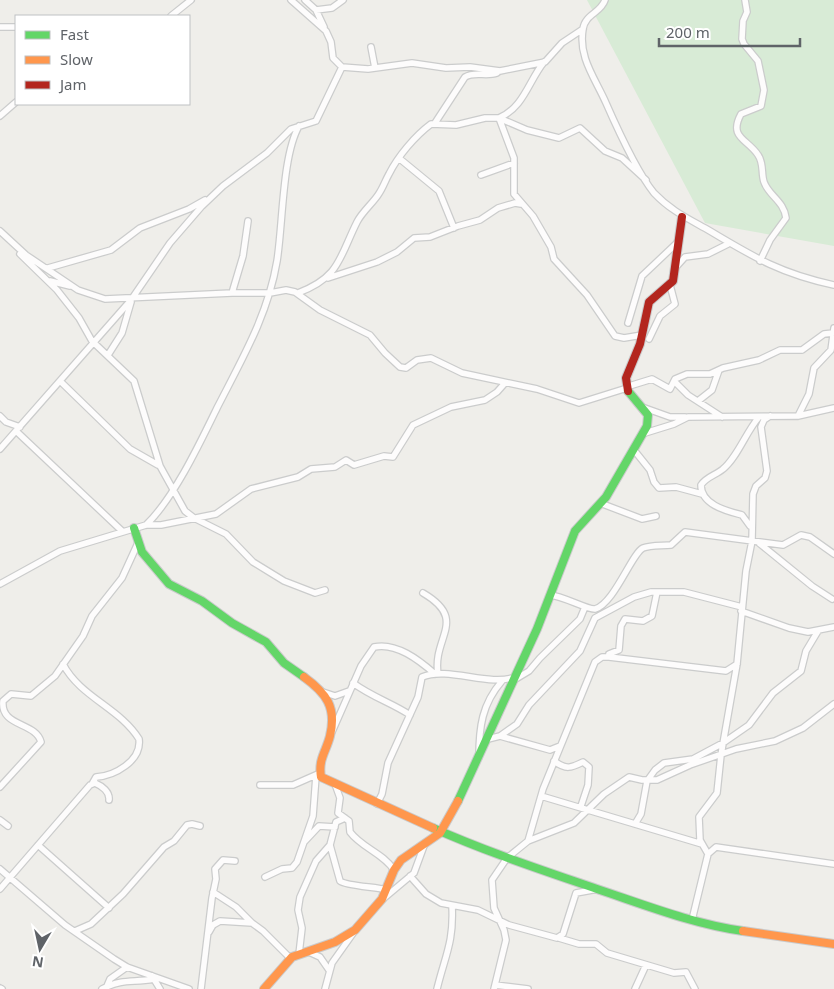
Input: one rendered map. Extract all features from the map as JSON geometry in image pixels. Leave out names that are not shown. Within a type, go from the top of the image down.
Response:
[{"type":"street","points":[[172,15],[191,0]]},
{"type":"street","points":[[305,0],[316,10],[331,42],[333,58],[342,67],[375,68],[412,63],[446,68],[470,67],[500,71]]},
{"type":"street","points":[[316,10],[332,8],[344,0]]},
{"type":"street","points":[[605,0],[602,8],[585,21],[582,48],[592,79],[606,102],[614,123],[646,180]]},
{"type":"street","points":[[745,0],[747,12],[742,23],[743,42],[758,61],[764,94],[762,104],[758,109],[742,114],[738,122],[738,134],[740,139],[760,157],[764,181],[783,206],[786,218],[770,240],[760,261]]},
{"type":"street","points":[[294,1],[326,31]]},
{"type":"street","points":[[0,27],[15,27]]},
{"type":"street","points":[[499,118],[519,104],[531,78],[544,62],[549,59],[562,43],[583,29]]},
{"type":"street","points":[[370,47],[375,68]]},
{"type":"street","points":[[435,124],[466,77],[474,74],[489,75],[544,62]]},
{"type":"street","points":[[48,268],[111,250],[140,228],[189,209],[213,195],[267,153],[291,130],[316,121],[332,92],[342,67]]},
{"type":"street","points":[[0,116],[15,103]]},
{"type":"street","points":[[328,278],[350,242],[359,220],[380,192],[388,174],[418,136],[430,125],[456,125],[485,118],[499,118],[522,128],[559,138],[564,137],[575,129],[582,128],[602,148],[622,158],[646,180],[666,205],[682,218],[760,261],[795,276],[834,286]]},
{"type":"street","points":[[499,118],[513,154],[514,194],[533,216],[552,250],[554,259],[586,295],[612,333],[621,338],[645,337]]},
{"type":"street","points":[[146,525],[173,490],[259,327],[270,293],[277,261],[292,144],[300,126]]},
{"type":"street","points":[[400,159],[439,191],[454,228]]},
{"type":"street","points":[[481,175],[514,163]]},
{"type":"street","points":[[0,449],[60,382],[92,341],[131,300],[170,243],[213,195]]},
{"type":"street","points":[[298,293],[328,278],[380,261],[397,252],[414,238],[430,237],[486,217],[498,208],[515,203],[521,204]]},
{"type":"street","points":[[645,337],[650,300],[673,281],[682,218]]},
{"type":"street","points":[[232,293],[243,256],[248,221]]},
{"type":"street","points":[[0,231],[26,255],[48,268],[82,293],[105,300],[232,293],[270,293],[286,290],[298,293],[320,310],[370,335],[384,353],[400,367],[406,368],[418,360],[431,358],[462,373],[537,389],[579,402],[652,379],[670,389],[674,381],[687,374],[710,374],[759,360],[784,350],[802,350],[824,334],[833,330],[831,350],[814,368],[809,394],[798,416]]},
{"type":"street","points":[[0,235],[48,280],[79,318],[92,341],[134,381],[160,466],[184,510],[194,518],[226,534],[253,562],[284,581],[315,593],[325,590]]},
{"type":"street","points":[[628,323],[642,276],[679,241]]},
{"type":"street","points":[[675,267],[685,257],[708,254],[728,244]]},
{"type":"street","points":[[48,280],[72,286]]},
{"type":"street","points":[[382,899],[394,870],[402,860],[440,833],[459,802],[515,678],[575,530],[613,486],[645,433],[648,415],[626,387],[626,378],[645,337],[660,316],[675,304],[670,285]]},
{"type":"street","points":[[304,298],[312,287]]},
{"type":"street","points":[[108,355],[122,332],[131,300]]},
{"type":"street","points":[[698,401],[712,390],[719,370]]},
{"type":"street","points":[[674,381],[688,395],[722,417]]},
{"type":"street","points":[[60,382],[130,449],[160,466]]},
{"type":"street","points":[[0,584],[60,552],[122,530],[146,525],[161,525],[218,513],[251,489],[298,477],[310,469],[334,467],[346,460],[354,465],[384,456],[393,457],[413,425],[451,407],[485,400],[497,392],[505,383]]},
{"type":"street","points":[[642,407],[670,417],[685,418],[798,416],[834,408]]},
{"type":"street","points":[[0,416],[18,429],[122,530]]},
{"type":"street","points":[[751,528],[754,490],[765,478],[767,470],[761,427],[764,420],[770,416]]},
{"type":"street","points":[[702,494],[702,483],[724,469],[759,417]]},
{"type":"street","points":[[645,433],[674,424],[685,418]]},
{"type":"street","points":[[634,450],[650,470],[654,482],[659,488],[676,487],[702,494],[709,502],[744,516],[751,528],[755,541],[742,609],[737,664],[716,793],[700,817],[702,844],[708,854]]},
{"type":"street","points":[[600,503],[642,520],[656,516]]},
{"type":"street","points":[[134,528],[138,544],[153,567],[169,584],[202,601],[232,623],[266,642],[287,666],[322,692],[340,696],[352,686]]},
{"type":"street","points":[[550,595],[564,597],[585,607],[595,608],[618,586],[640,550],[649,547],[671,545],[681,533],[688,532],[785,545],[799,535],[807,536],[834,554]]},
{"type":"street","points":[[755,541],[812,586],[832,599]]},
{"type":"street","points":[[0,787],[42,742],[37,735],[7,717],[2,708],[3,701],[11,694],[26,696],[34,694],[52,679],[83,636],[92,616],[122,578],[138,544]]},
{"type":"street","points":[[528,841],[554,760],[598,656],[615,654],[619,650],[621,626],[625,619],[644,621],[652,616],[657,592]]},
{"type":"street","points":[[488,739],[500,736],[517,724],[534,698],[574,658],[584,644],[596,618],[643,593],[684,592],[742,609],[789,628],[818,631],[826,627],[834,627]]},
{"type":"street","points":[[423,593],[442,607],[447,616],[436,674]]},
{"type":"street","points":[[377,804],[382,794],[388,763],[418,697],[422,678],[436,674],[502,681],[529,672],[540,658],[580,619],[585,607]]},
{"type":"street","points":[[635,824],[641,814],[647,781],[662,764],[693,759],[723,743],[749,725],[773,693],[801,671],[806,651],[818,631]]},
{"type":"street","points":[[265,877],[282,869],[294,867],[314,816],[320,760],[370,650],[379,646],[409,655],[436,674]]},
{"type":"street","points":[[594,664],[598,659],[609,657],[726,670],[737,664]]},
{"type":"street","points":[[0,889],[92,784],[96,777],[110,776],[129,763],[138,748],[139,739],[115,713],[79,686],[64,664]]},
{"type":"street","points":[[479,759],[479,734],[483,711],[502,681]]},
{"type":"street","points":[[352,686],[410,715]]},
{"type":"street","points":[[322,692],[332,712],[330,736]]},
{"type":"street","points":[[528,989],[495,987],[506,948],[504,930],[494,908],[491,884],[507,858],[528,841],[574,823],[591,809],[604,794],[630,776],[647,781],[661,779],[690,765],[775,741],[803,728],[834,704]]},
{"type":"street","points":[[500,736],[550,750],[560,746]]},
{"type":"street","points":[[554,760],[568,768],[574,768],[582,762],[586,762],[589,767],[588,785],[581,806]]},
{"type":"street","points":[[260,785],[293,785],[318,775],[440,833],[507,858],[692,920],[742,932],[834,944]]},
{"type":"street","points":[[334,783],[340,798],[338,813],[349,821],[350,832],[354,838],[370,851],[385,858],[394,870]]},
{"type":"street","points":[[92,784],[102,787],[109,795],[109,800]]},
{"type":"street","points":[[541,796],[581,806],[702,844]]},
{"type":"street","points":[[300,954],[302,928],[298,910],[300,897],[316,861],[330,845],[338,821],[345,818]]},
{"type":"street","points":[[0,820],[8,826]]},
{"type":"street","points":[[75,931],[91,924],[109,908],[141,876],[164,847],[176,839],[187,825],[200,826]]},
{"type":"street","points":[[304,842],[319,826],[335,827]]},
{"type":"street","points":[[325,989],[329,970],[355,930],[382,899],[415,872],[425,843]]},
{"type":"street","points":[[38,845],[109,908]]},
{"type":"street","points":[[330,845],[341,882],[347,885],[369,885],[387,890]]},
{"type":"street","points":[[692,920],[708,854],[716,847],[834,864]]},
{"type":"street","points":[[201,989],[216,867],[223,860],[235,861]]},
{"type":"street","points":[[0,870],[11,877],[26,894],[127,967],[189,989]]},
{"type":"street","points":[[410,876],[426,894],[442,903],[478,910],[509,925],[580,944],[596,944],[607,953],[674,973],[686,973],[695,989]]},
{"type":"street","points":[[560,938],[576,893],[598,888]]},
{"type":"street","points":[[213,892],[236,907],[290,958]]},
{"type":"street","points":[[437,989],[450,947],[452,906]]},
{"type":"street","points":[[207,936],[213,925],[220,921],[252,923]]},
{"type":"street","points":[[264,989],[290,958],[335,942],[355,930]]},
{"type":"street","points":[[308,952],[320,957],[329,970]]},
{"type":"street","points":[[635,989],[646,964]]},
{"type":"street","points":[[105,988],[110,979],[127,967]]},
{"type":"street","points":[[105,988],[128,980],[140,982],[152,977]]},
{"type":"street","points":[[152,977],[160,989]]},
{"type":"green space","points":[[587,0],[834,0],[834,246],[705,223]]},
{"type":"traffic: fast","points":[[458,801],[537,629],[575,531],[606,497],[647,426],[648,415],[628,391]]},
{"type":"traffic: fast","points":[[134,528],[142,552],[169,584],[202,601],[232,623],[266,642],[284,663],[304,677]]},
{"type":"traffic: fast","points":[[433,828],[515,860],[687,919],[743,931]]},
{"type":"traffic: slow","points":[[304,677],[324,695],[331,709],[332,726],[321,760],[321,777],[433,828]]},
{"type":"traffic: slow","points":[[264,989],[292,957],[335,942],[355,930],[382,899],[394,870],[401,860],[440,833],[458,801]]},
{"type":"traffic: slow","points":[[743,931],[834,944]]},
{"type":"traffic: jam","points":[[628,391],[626,378],[640,344],[649,302],[673,281],[682,217]]}]
